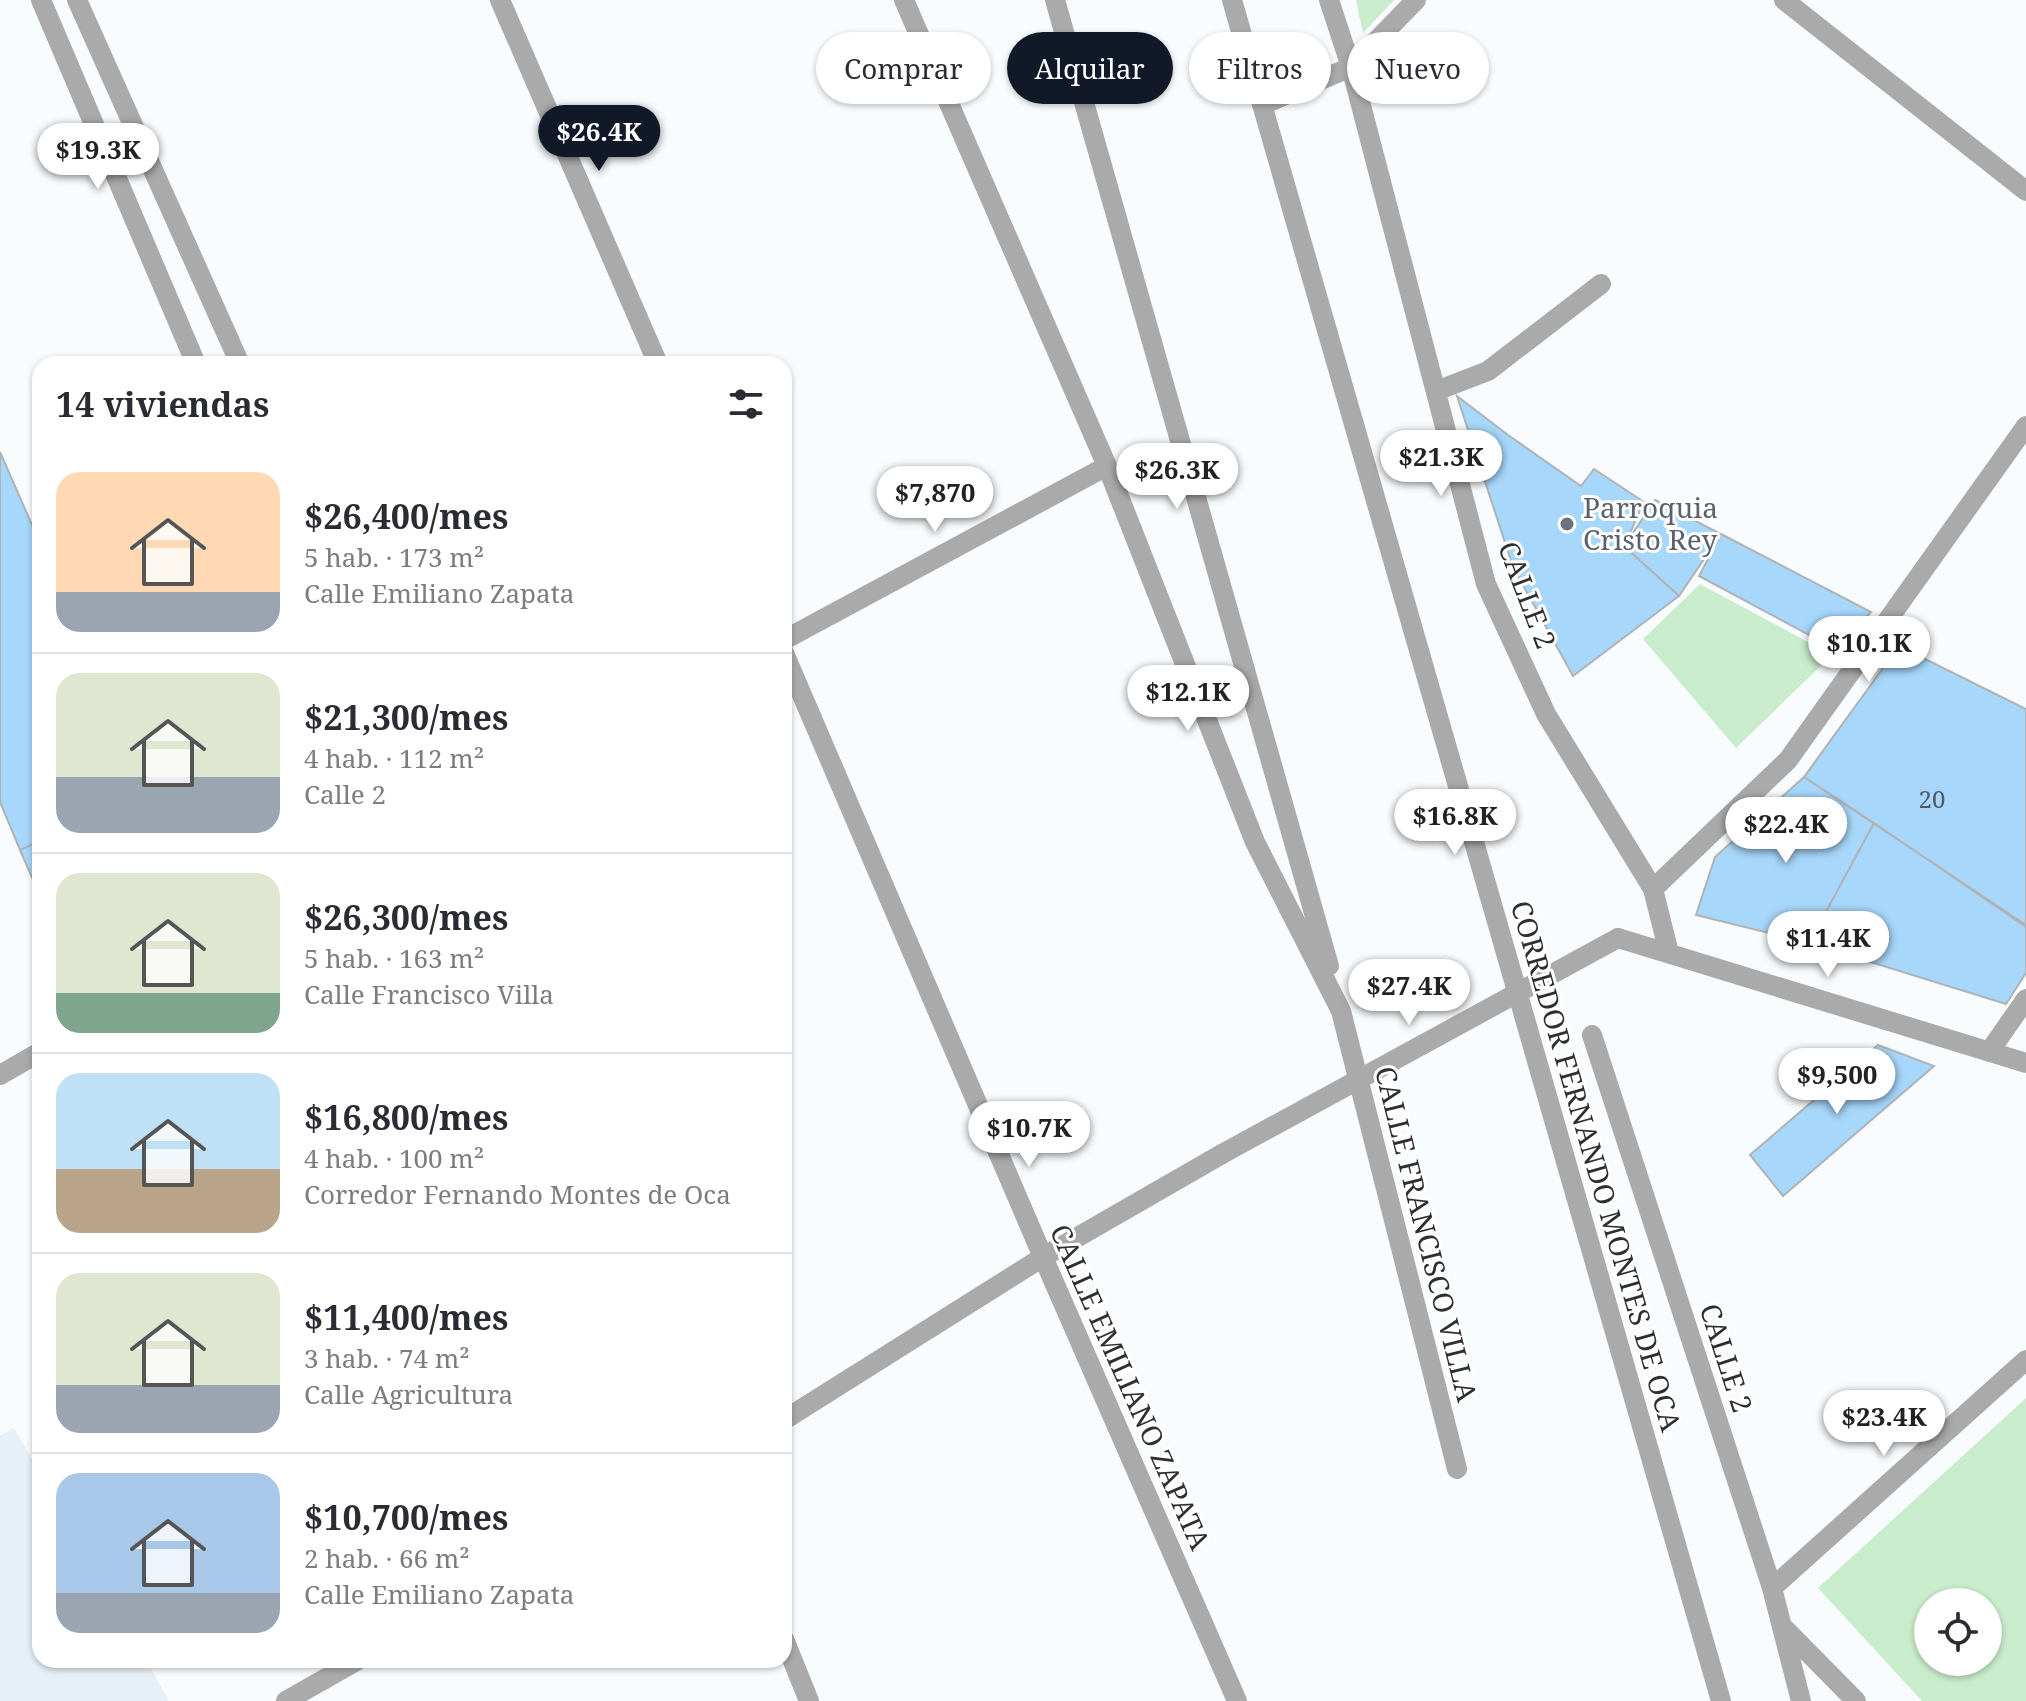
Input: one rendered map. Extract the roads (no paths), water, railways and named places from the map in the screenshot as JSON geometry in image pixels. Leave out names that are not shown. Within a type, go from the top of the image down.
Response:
[{"type":"street","points":[[41,0],[193,356]]},
{"type":"street","points":[[77,0],[236,356]]},
{"type":"street","points":[[500,0],[655,356]]},
{"type":"street","name":"CALLE FRANCISCO VILLA","points":[[904,0],[1107,466],[1255,842],[1341,1011],[1457,1469]]},
{"type":"street","points":[[1055,0],[1341,1011]]},
{"type":"street","name":"CORREDOR FERNANDO MONTES DE OCA","points":[[1232,0],[1721,1701]]},
{"type":"street","name":"CALLE 2","points":[[1329,0],[1347,55]]},
{"type":"street","points":[[1385,32],[1416,0]]},
{"type":"street","points":[[1784,0],[2026,191]]},
{"type":"street","points":[[1262,105],[1347,69]]},
{"type":"street","name":"CALLE 2","points":[[1361,104],[1486,584],[1546,714],[1653,889],[1669,953]]},
{"type":"street","points":[[1436,391],[1488,371],[1601,284]]},
{"type":"street","points":[[1653,889],[1788,760],[2026,426]]},
{"type":"street","points":[[792,636],[1107,466]]},
{"type":"street","name":"CALLE EMILIANO ZAPATA","points":[[792,672],[1237,1701]]},
{"type":"street","points":[[792,1415],[1043,1257],[1222,1154],[1618,938],[2026,1063]]},
{"type":"street","points":[[1989,1052],[2026,999]]},
{"type":"street","name":"CALLE 2","points":[[1592,1035],[1772,1588],[1801,1701]]},
{"type":"street","points":[[0,1075],[32,1057]]},
{"type":"street","points":[[1772,1588],[2026,1360]]},
{"type":"street","points":[[1781,1625],[1856,1701]]},
{"type":"street","points":[[792,1659],[809,1701]]},
{"type":"street","points":[[286,1701],[344,1668]]},
{"type":"place","name":"Parroquia Cristo Rey","points":[[1567,524]]}]
